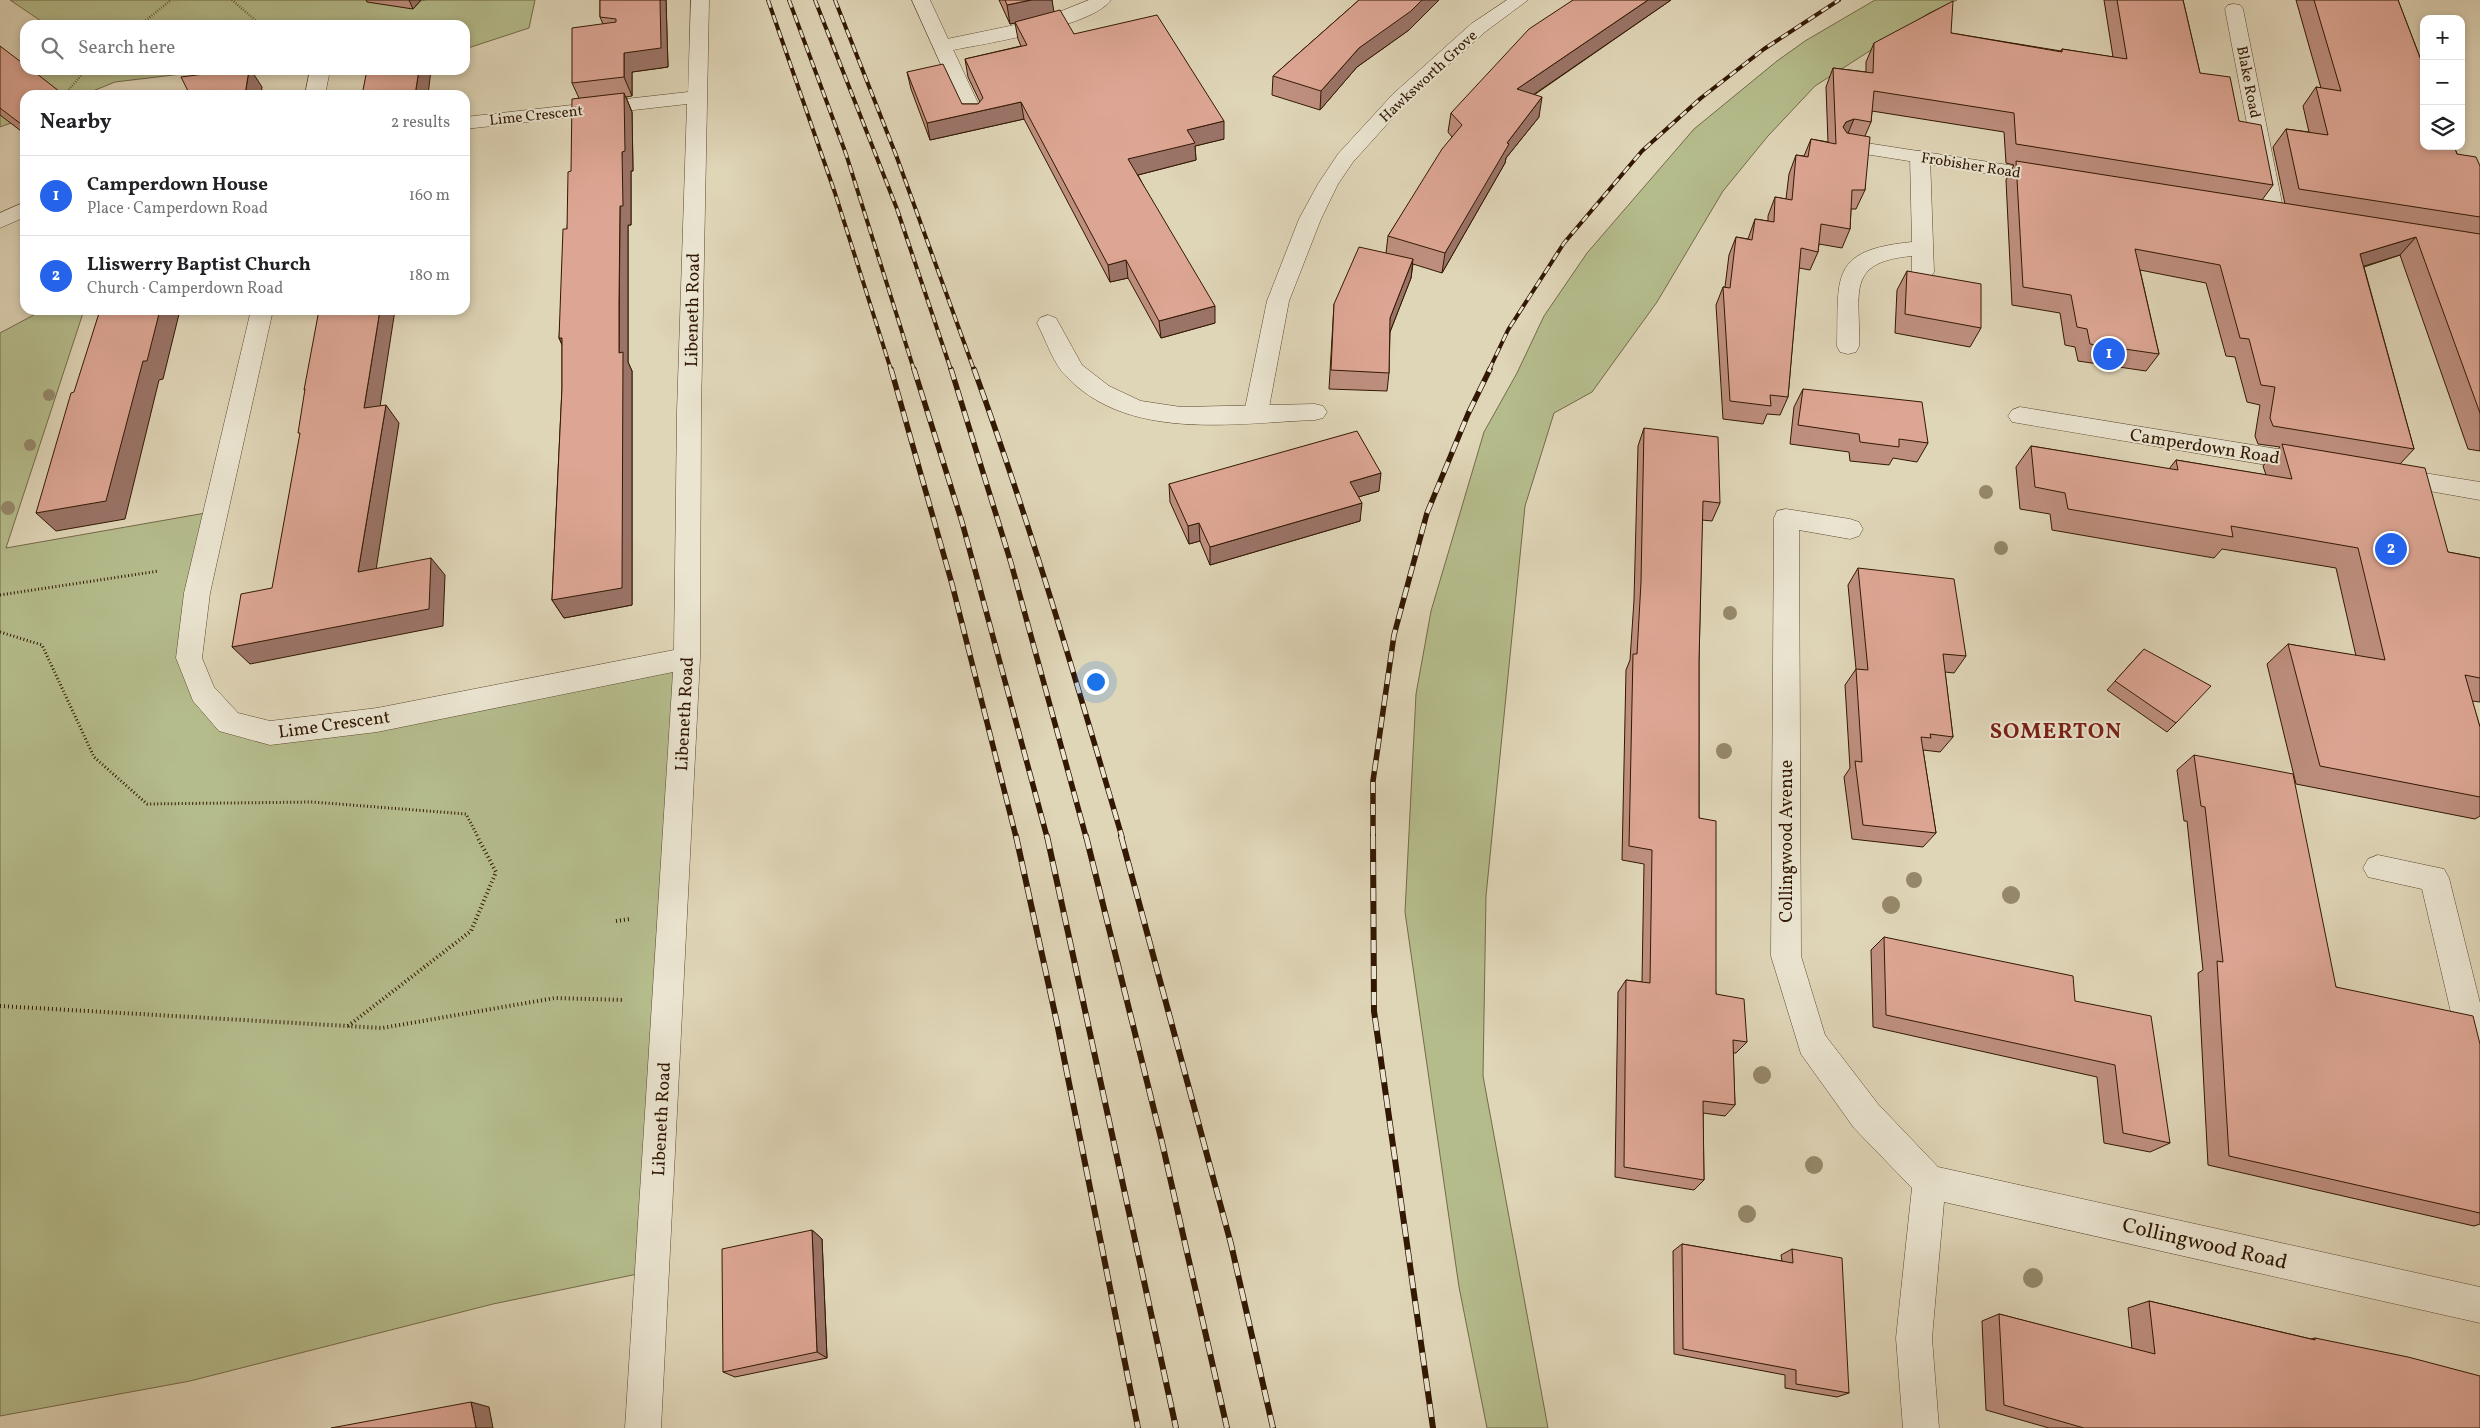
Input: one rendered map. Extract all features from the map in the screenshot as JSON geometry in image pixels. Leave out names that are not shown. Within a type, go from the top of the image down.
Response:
[{"type":"street","name":"Libeneth Road","points":[[643,1428],[687,658],[689,412],[700,0]]},
{"type":"street","points":[[921,0],[974,116]]},
{"type":"street","points":[[942,46],[1057,21],[1080,13],[1102,0]]},
{"type":"street","name":"Hawksworth Grove","points":[[1256,413],[1278,300],[1310,219],[1344,158],[1400,98],[1478,28],[1519,0]]},
{"type":"street","name":"Blake Road","points":[[2234,9],[2274,213]]},
{"type":"street","points":[[316,90],[319,75]]},
{"type":"street","name":"Lime Crescent","points":[[470,122],[697,98]]},
{"type":"street","name":"Frobisher Road","points":[[1847,146],[2068,180]]},
{"type":"street","points":[[1920,157],[1923,272]]},
{"type":"street","points":[[0,221],[20,211]]},
{"type":"street","points":[[1848,346],[1850,279],[1858,268],[1877,255],[1903,249],[1923,249]]},
{"type":"street","name":"Lime Crescent","points":[[261,315],[197,593],[189,658],[204,693],[229,723],[270,733],[376,720],[687,658]]},
{"type":"street","points":[[1048,323],[1074,370],[1101,392],[1136,409],[1181,416],[1315,412]]},
{"type":"street","name":"Camperdown Road","points":[[2020,416],[2333,467]]},
{"type":"street","points":[[2372,473],[2480,491]]},
{"type":"street","name":"Collingwood Avenue","points":[[1850,529],[1786,518],[1786,956],[1812,1042],[1866,1116],[1929,1182]]},
{"type":"street","points":[[2378,868],[2434,878],[2480,1068]]},
{"type":"street","points":[[1921,1428],[1914,1338],[1929,1182]]},
{"type":"street","name":"Collingwood Road","points":[[1929,1182],[2480,1305]]},
{"type":"path","points":[[146,20],[171,0]]},
{"type":"path","points":[[232,0],[255,20]]},
{"type":"path","points":[[68,90],[82,75]]},
{"type":"path","points":[[0,595],[204,564]]},
{"type":"path","points":[[0,632],[42,645],[94,757],[147,804],[313,802],[466,814],[496,872],[471,931],[348,1026]]},
{"type":"path","points":[[0,1006],[382,1028],[555,998],[668,1001]]},
{"type":"green space","points":[[10,0],[383,0],[404,3],[427,0],[535,0],[529,28],[470,47],[470,20],[40,20]]},
{"type":"green space","points":[[1875,0],[1957,0],[1929,13],[1815,86],[1768,136],[1723,191],[1657,302],[1592,392],[1554,413],[1525,506],[1486,896],[1483,1076],[1548,1428],[1487,1428],[1459,1287],[1405,912],[1416,694],[1431,611],[1484,432],[1517,373],[1544,316],[1587,253],[1694,129],[1777,61],[1805,41]]},
{"type":"green space","points":[[20,74],[173,75],[115,82],[95,90],[20,90],[20,120],[0,127],[0,84]]},
{"type":"green space","points":[[34,315],[82,315],[6,548],[217,511],[197,593],[203,693],[270,733],[687,658],[652,1271],[493,1304],[190,1381],[0,1416],[0,333]]},
{"type":"building","points":[[600,0],[660,0],[661,48],[624,53],[624,77],[572,83],[572,28],[616,22],[616,19],[600,17]]},
{"type":"building","points":[[1005,0],[1031,0],[1007,5]]},
{"type":"building","points":[[1359,0],[1422,0],[1411,11],[1359,48],[1321,91],[1273,76]]},
{"type":"building","points":[[1573,0],[1648,0],[1517,89],[1542,97],[1507,143],[1509,144],[1445,253],[1388,236],[1442,149],[1462,125],[1451,113],[1529,29]]},
{"type":"building","points":[[2117,0],[2183,0],[2200,73],[2230,77],[2239,121],[2261,125],[2273,185],[2016,144],[2014,113],[1874,91],[1871,122],[1854,119],[1846,122],[1843,127],[1847,133],[1870,137],[1865,190],[1852,190],[1850,229],[1821,224],[1818,252],[1801,248],[1788,397],[1770,395],[1771,406],[1730,401],[1723,287],[1730,288],[1736,237],[1752,240],[1755,219],[1774,222],[1775,197],[1792,200],[1796,155],[1808,157],[1811,139],[1836,144],[1833,68],[1873,73],[1874,43],[1953,1],[1951,33],[2062,52],[2062,49],[2127,59]]},
{"type":"building","points":[[2314,0],[2398,0],[2420,58],[2420,150],[2456,150],[2457,154],[2476,157],[2480,166],[2480,217],[2299,189],[2286,129],[2328,135],[2316,87],[2341,91]]},
{"type":"building","points":[[1060,10],[1074,34],[1157,15],[1224,121],[1187,130],[1195,143],[1128,159],[1215,306],[1159,321],[1126,260],[1108,265],[1021,102],[927,123],[907,72],[943,64],[962,104],[978,104],[983,98],[965,59],[1027,45],[1015,22]]},
{"type":"building","points":[[0,46],[20,61],[20,75],[38,75],[58,90],[20,90],[20,123],[0,108]]},
{"type":"building","points":[[196,75],[248,75],[246,90],[188,90],[181,77]]},
{"type":"building","points":[[366,75],[418,75],[416,90],[363,90]]},
{"type":"building","points":[[624,93],[625,151],[622,152],[623,206],[620,206],[619,304],[619,353],[623,352],[622,588],[552,600],[562,388],[562,338],[559,338],[563,229],[567,229],[568,172],[571,171],[572,99]]},
{"type":"building","points":[[2016,161],[2480,234],[2480,413],[2416,237],[2360,254],[2414,449],[2273,426],[2270,418],[2275,387],[2261,385],[2249,339],[2240,338],[2220,265],[2135,249],[2159,354],[2090,344],[2087,329],[2077,327],[2071,295],[2023,287]]},
{"type":"building","points":[[1359,247],[1413,259],[1390,318],[1389,373],[1331,370],[1334,304]]},
{"type":"building","points":[[1907,271],[1981,284],[1981,328],[1905,314]]},
{"type":"building","points":[[98,315],[159,315],[147,361],[143,361],[106,501],[36,513],[71,393],[74,392]]},
{"type":"building","points":[[318,315],[379,315],[364,408],[386,405],[358,572],[431,558],[429,609],[232,647],[241,594],[272,588],[300,433],[298,433]]},
{"type":"building","points":[[1803,389],[1922,402],[1928,443],[1899,439],[1899,447],[1860,442],[1859,434],[1798,425]]},
{"type":"building","points":[[1644,428],[1718,437],[1720,503],[1703,501],[1699,661],[1699,818],[1716,821],[1716,994],[1744,999],[1747,1042],[1733,1040],[1735,1105],[1703,1101],[1704,1180],[1624,1167],[1626,980],[1650,983],[1652,850],[1629,846],[1633,654],[1637,654],[1641,582]]},
{"type":"building","points":[[1357,431],[1381,473],[1350,482],[1362,503],[1210,547],[1199,523],[1188,526],[1169,484]]},
{"type":"building","points":[[2282,444],[2425,468],[2448,552],[2480,558],[2480,678],[2465,675],[2480,727],[2480,797],[2320,766],[2288,644],[2385,660],[2358,548],[2231,526],[2233,537],[2068,509],[2065,493],[2035,487],[2031,446],[2178,470],[2176,460],[2292,479]]},
{"type":"building","points":[[1858,568],[1954,579],[1966,656],[1943,654],[1953,737],[1930,734],[1931,738],[1921,737],[1936,833],[1863,825],[1855,761],[1862,762],[1856,669],[1868,670]]},
{"type":"building","points":[[2144,649],[2211,686],[2176,723],[2115,681]]},
{"type":"building","points":[[2194,755],[2293,774],[2336,987],[2473,1016],[2480,1044],[2480,1213],[2229,1156],[2217,961],[2223,962],[2205,807],[2201,806]]},
{"type":"building","points":[[1884,937],[2073,976],[2075,1001],[2151,1016],[2170,1143],[2123,1133],[2115,1065],[1886,1015]]},
{"type":"building","points":[[812,1230],[817,1352],[723,1372],[722,1249]]},
{"type":"building","points":[[1682,1244],[1793,1263],[1792,1249],[1842,1258],[1849,1393],[1796,1384],[1796,1370],[1683,1349]]},
{"type":"building","points":[[2149,1301],[2315,1340],[2315,1338],[2408,1357],[2480,1376],[2480,1428],[2084,1428],[2004,1405],[1999,1314],[2155,1354]]},
{"type":"building","points":[[471,1402],[476,1428],[331,1428]]},
{"type":"railway","points":[[768,0],[835,193],[891,370]]},
{"type":"railway","points":[[789,0],[846,154],[914,370]]},
{"type":"railway","points":[[815,0],[897,209],[951,370]]},
{"type":"railway","points":[[835,0],[896,155],[974,370]]},
{"type":"railway","points":[[1489,370],[1508,330],[1564,243],[1642,151],[1701,98],[1764,49],[1839,0]]},
{"type":"railway","points":[[891,369],[952,584],[1016,837]]},
{"type":"railway","points":[[914,369],[962,522],[1047,837]]},
{"type":"railway","points":[[951,369],[1011,563],[1086,837]]},
{"type":"railway","points":[[974,369],[1033,543],[1122,837]]},
{"type":"railway","points":[[1373,836],[1373,781],[1394,635],[1427,513],[1468,414],[1490,369]]},
{"type":"railway","points":[[1016,836],[1057,1023],[1138,1428]]},
{"type":"railway","points":[[1047,836],[1176,1428]]},
{"type":"railway","points":[[1086,836],[1161,1138],[1227,1428]]},
{"type":"railway","points":[[1121,836],[1231,1244],[1273,1428]]},
{"type":"railway","points":[[1373,836],[1374,1011],[1433,1428]]},
{"type":"place","name":"Camperdown House","points":[[2109,354]]},
{"type":"place","name":"Lliswerry Baptist Church","points":[[2391,549]]},
{"type":"district","name":"SOMERTON","points":[[2056,730]]}]
